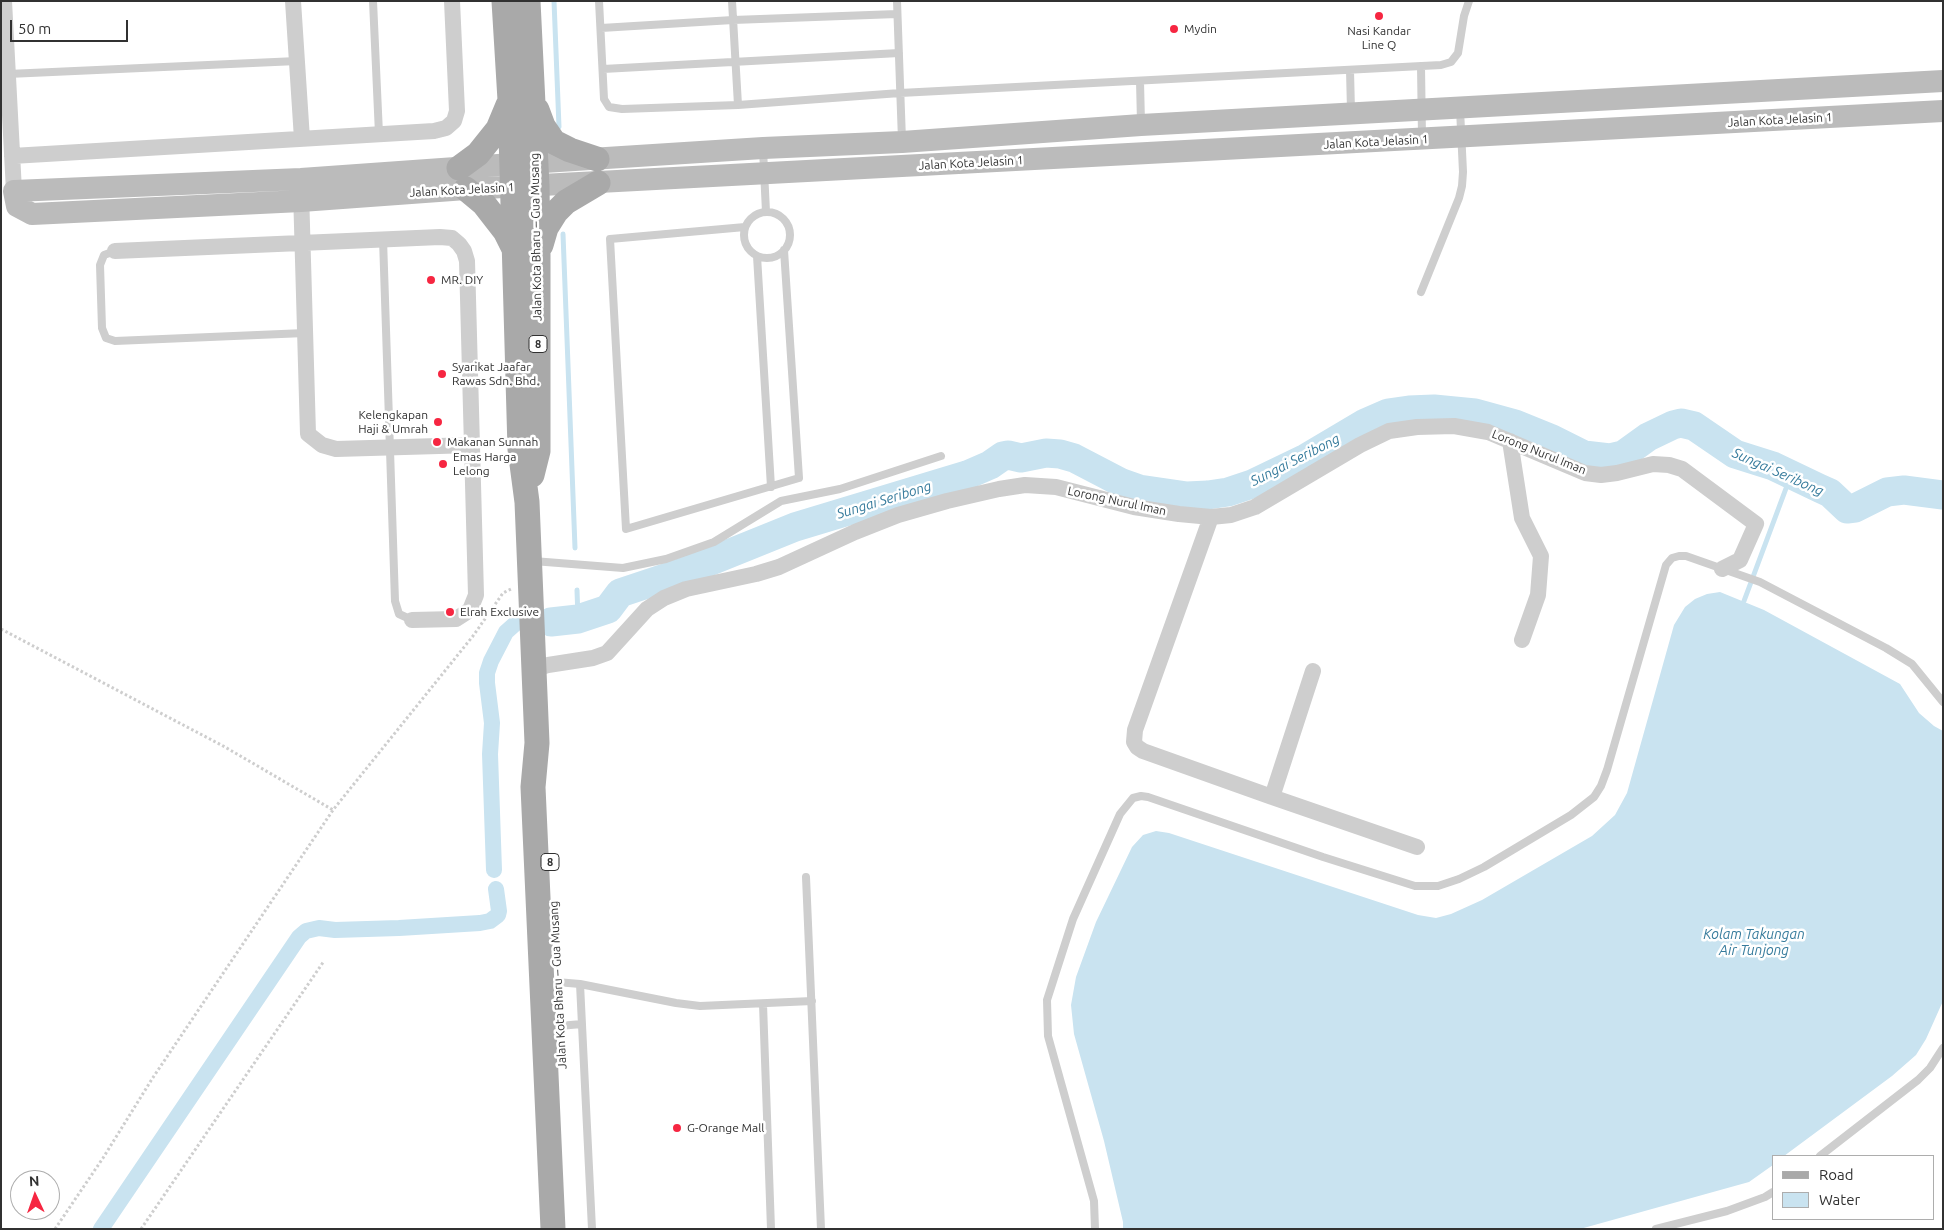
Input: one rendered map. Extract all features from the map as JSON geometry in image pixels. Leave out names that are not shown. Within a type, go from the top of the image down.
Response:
[{"type":"main road","name":"Jalan Kota Bharu – Gua Musang","points":[[504,1],[522,99]]},
{"type":"main road","name":"Jalan Kota Bharu – Gua Musang","points":[[528,1],[522,99],[527,252],[520,449],[527,502],[529,587],[537,743],[543,766],[561,983],[570,1229]]},
{"type":"main road","points":[[522,99],[554,142],[570,150],[597,171],[556,212],[527,252],[505,231],[463,179],[478,154],[522,99]]},
{"type":"main road","name":"Jalan Kota Bharu – Gua Musang","points":[[553,1229],[563,1026]]},
{"type":"street","points":[[4,1],[8,74],[7,156],[14,191],[301,190],[597,171],[763,148],[902,142],[1141,125],[1943,81]]},
{"type":"street","points":[[293,1],[302,139]]},
{"type":"street","points":[[7,156],[434,131],[446,128],[454,121],[456,111],[452,1]]},
{"type":"street","name":"Jalan Kota Jelasin 1","points":[[597,171],[765,174],[1943,111]]},
{"type":"street","points":[[301,190],[308,434],[322,445],[336,449],[473,445]]},
{"type":"street","points":[[115,251],[440,237],[452,238],[459,244],[464,251],[467,261],[476,595],[470,610],[456,619],[412,620]]},
{"type":"street","name":"Lorong Nurul Iman","points":[[533,670],[548,665],[593,658],[607,653],[647,609],[664,598],[686,590],[779,567],[855,532],[898,515],[981,493],[1025,485],[1056,487],[1134,507],[1211,517],[1231,515],[1255,507],[1360,445],[1389,431],[1417,426],[1454,426],[1488,432],[1586,473],[1617,473],[1653,464],[1669,465],[1682,469],[1756,524],[1740,560],[1722,568]]},
{"type":"street","points":[[1510,441],[1522,518],[1541,556],[1538,595],[1522,640]]},
{"type":"street","points":[[1211,517],[1135,730],[1134,742],[1137,747],[1143,751],[1417,847]]},
{"type":"street","points":[[1272,797],[1313,670]]},
{"type":"lane","points":[[372,1],[379,134]]},
{"type":"lane","points":[[599,1],[604,98],[609,107],[622,109],[738,105],[900,93],[1441,65],[1451,62],[1458,53],[1464,16],[1469,1]]},
{"type":"lane","points":[[732,1],[738,105]]},
{"type":"lane","points":[[896,1],[902,142]]},
{"type":"lane","points":[[601,28],[733,20],[897,14]]},
{"type":"lane","points":[[603,69],[899,53]]},
{"type":"lane","points":[[8,74],[297,61]]},
{"type":"lane","points":[[1421,66],[1423,139]]},
{"type":"lane","points":[[1350,70],[1352,113]]},
{"type":"lane","points":[[1140,81],[1141,125]]},
{"type":"lane","points":[[1421,292],[1459,198],[1463,172],[1460,107]]},
{"type":"lane","points":[[763,148],[766,212]]},
{"type":"lane","points":[[766,212],[781,216],[789,229],[788,243],[784,250],[772,258],[757,256],[747,246],[744,233],[745,227],[753,216],[766,212]]},
{"type":"lane","points":[[745,227],[610,238],[626,529],[800,478],[784,250]]},
{"type":"lane","points":[[383,240],[395,601],[399,614],[412,620]]},
{"type":"lane","points":[[115,251],[104,255],[100,265],[102,328],[106,338],[115,341],[305,333]]},
{"type":"lane","points":[[757,256],[771,487]]},
{"type":"lane","points":[[528,561],[623,568],[666,560],[714,542],[781,501],[840,488],[941,456]]},
{"type":"lane","points":[[1095,1229],[1094,1201],[1048,1036],[1047,1000],[1073,919],[1120,814],[1133,798],[1148,797],[1415,886],[1438,886],[1459,879],[1484,867],[1570,815],[1594,797],[1601,786],[1607,770],[1666,565],[1672,558],[1686,556],[1760,582],[1886,648],[1912,664],[1943,702]]},
{"type":"lane","points":[[806,877],[821,1229]]},
{"type":"lane","points":[[561,983],[700,1006],[812,1001]]},
{"type":"lane","points":[[763,1004],[771,1229]]},
{"type":"lane","points":[[563,1026],[592,1229]]},
{"type":"lane","points":[[1821,1155],[1918,1080],[1930,1068],[1943,1048]]},
{"type":"lane","points":[[1656,1229],[1727,1211],[1772,1193]]},
{"type":"path","points":[[56,1229],[103,1158],[152,1078],[333,810],[472,636],[503,592],[508,589],[529,587]]},
{"type":"path","points":[[1,629],[225,747],[333,810]]},
{"type":"path","points":[[141,1229],[324,961]]},
{"type":"water","name":"Kolam Takungan Air Tunjong","points":[[1720,592],[1764,610],[1900,684],[1919,713],[1943,731],[1943,1001],[1926,1039],[1916,1055],[1892,1076],[1785,1155],[1772,1155],[1772,1166],[1749,1182],[1580,1229],[1123,1229],[1104,1141],[1074,1034],[1071,1005],[1076,977],[1096,922],[1132,847],[1143,835],[1156,831],[1169,833],[1418,915],[1436,918],[1451,914],[1482,900],[1592,836],[1615,815],[1627,793],[1674,625],[1685,607],[1695,599],[1707,594]]},
{"type":"waterway","points":[[554,1],[559,127]]},
{"type":"waterway","points":[[563,234],[575,548]]},
{"type":"waterway","name":"Sungai Seribong","points":[[551,622],[578,619],[608,609],[620,593],[686,571],[795,527],[967,475],[990,465],[1003,456],[1008,455],[1021,458],[1046,453],[1060,454],[1074,458],[1122,483],[1139,489],[1187,496],[1208,495],[1228,492],[1252,484],[1306,458],[1365,423],[1388,413],[1409,410],[1434,409],[1475,413],[1515,424],[1584,455],[1610,458],[1623,455],[1648,437],[1681,423],[1694,426],[1735,454],[1773,466],[1830,493],[1847,509],[1855,508],[1887,492],[1904,490],[1943,495]]},
{"type":"waterway","points":[[1744,601],[1791,475]]},
{"type":"waterway","points":[[577,590],[578,619]]},
{"type":"waterway","points":[[494,870],[490,754],[492,723],[487,673],[506,632],[515,624]]},
{"type":"waterway","points":[[101,1229],[299,937],[306,931],[319,928],[335,930],[399,928],[490,921],[498,915],[499,911],[496,889]]},
{"type":"place","name":"Nasi Kandar Line Q","points":[[1379,16]]},
{"type":"place","name":"Mydin","points":[[1174,29]]},
{"type":"place","name":"MR. DIY","points":[[431,280]]},
{"type":"place","name":"Syarikat Jaafar Rawas Sdn. Bhd.","points":[[442,374]]},
{"type":"place","name":"Kelengkapan Haji & Umrah","points":[[438,422]]},
{"type":"place","name":"Makanan Sunnah","points":[[437,442]]},
{"type":"place","name":"Emas Harga Lelong","points":[[443,464]]},
{"type":"place","name":"Elrah Exclusive","points":[[450,612]]},
{"type":"place","name":"G-Orange Mall","points":[[677,1128]]}]
